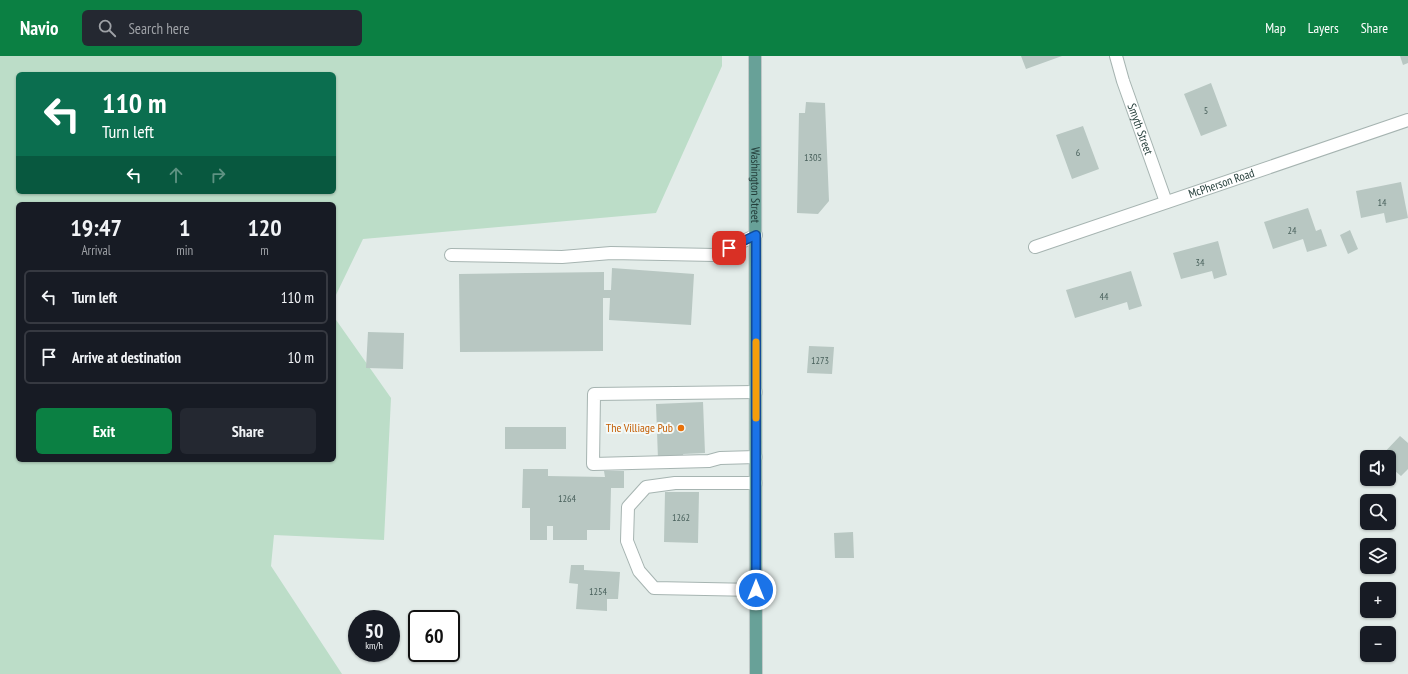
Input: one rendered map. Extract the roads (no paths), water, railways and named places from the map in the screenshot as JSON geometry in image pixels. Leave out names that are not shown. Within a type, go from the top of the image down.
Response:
[{"type":"main road","name":"Washington Street","points":[[755,56],[756,674]]},
{"type":"street","name":"Smyth Street","points":[[1116,56],[1123,81],[1166,202]]},
{"type":"street","name":"McPherson Road","points":[[1035,247],[1408,120]]},
{"type":"street","points":[[451,255],[562,257],[611,253],[716,255],[756,235]]},
{"type":"street","points":[[756,392],[594,394],[593,464],[709,461],[720,458],[756,457]]},
{"type":"street","points":[[756,483],[675,483],[646,487],[628,507],[627,541],[640,571],[654,588],[756,590]]},
{"type":"place","name":"The Villiage Pub","points":[[681,428]]}]
